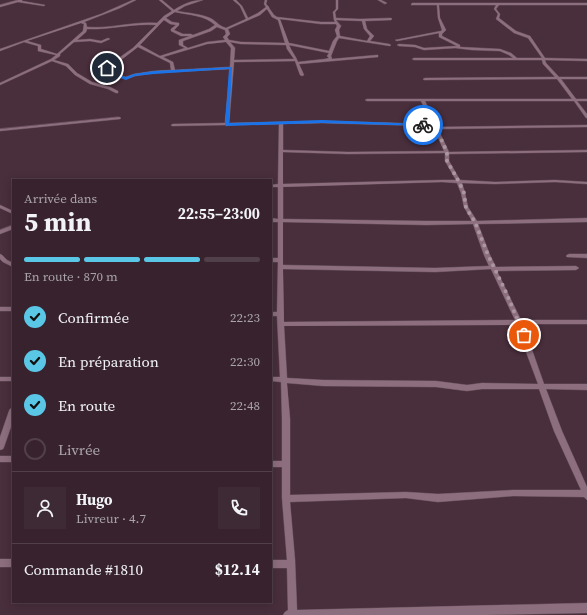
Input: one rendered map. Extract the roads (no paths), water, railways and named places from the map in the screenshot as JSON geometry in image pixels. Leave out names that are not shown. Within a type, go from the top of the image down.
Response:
[{"type":"street","points":[[0,6],[20,0],[44,5]]},
{"type":"street","points":[[0,50],[51,31],[102,15],[135,0]]},
{"type":"street","points":[[160,0],[174,11],[211,19],[217,26],[226,29],[247,18],[259,14],[268,8]]},
{"type":"street","points":[[202,0],[187,4],[164,18],[137,45],[105,71],[113,75],[126,78],[137,74],[231,68]]},
{"type":"street","points":[[234,0],[241,6],[247,18]]},
{"type":"street","points":[[266,0],[265,2],[268,8],[277,18],[287,44],[302,75]]},
{"type":"street","points":[[337,0],[337,8],[334,12],[336,23],[339,26],[337,30],[339,37]]},
{"type":"street","points":[[379,0],[386,3]]},
{"type":"street","points":[[412,4],[587,4]]},
{"type":"street","points":[[498,4],[495,9],[498,14],[497,18],[516,32],[529,36],[544,63],[558,78],[587,117]]},
{"type":"street","points":[[438,5],[439,18],[444,30],[440,35],[442,38],[460,47]]},
{"type":"street","points":[[164,18],[171,23],[178,24],[172,30],[183,35],[194,35]]},
{"type":"street","points":[[277,18],[298,19],[320,24],[336,23]]},
{"type":"street","points":[[335,19],[391,19]]},
{"type":"street","points":[[363,20],[366,29],[372,36],[368,42]]},
{"type":"street","points":[[82,21],[86,28]]},
{"type":"street","points":[[86,28],[112,27],[142,23],[157,24]]},
{"type":"street","points":[[188,49],[181,45],[181,41],[217,26]]},
{"type":"street","points":[[0,84],[52,60],[83,33],[86,28]]},
{"type":"street","points":[[226,29],[228,33],[225,36],[227,41],[232,46],[227,125]]},
{"type":"street","points":[[51,31],[59,35]]},
{"type":"street","points":[[397,40],[442,32]]},
{"type":"street","points":[[339,37],[389,45]]},
{"type":"street","points":[[328,60],[331,58],[329,56],[335,41],[339,37]]},
{"type":"street","points":[[74,41],[91,40],[99,42],[108,39]]},
{"type":"street","points":[[22,41],[40,46],[39,50],[59,55]]},
{"type":"street","points":[[162,56],[207,44],[227,41],[241,43],[287,44],[330,52]]},
{"type":"street","points":[[232,46],[241,43]]},
{"type":"street","points":[[137,45],[162,56],[172,63],[173,71]]},
{"type":"street","points":[[399,45],[415,46],[424,49],[460,47],[502,50],[516,59]]},
{"type":"street","points":[[232,61],[328,60],[377,56]]},
{"type":"street","points":[[414,59],[587,60]]},
{"type":"street","points":[[52,60],[67,65],[76,74],[92,83],[117,92]]},
{"type":"street","points":[[425,79],[587,78]]},
{"type":"street","points":[[367,100],[587,100]]},
{"type":"street","points":[[286,498],[406,495],[438,498],[513,493],[587,495],[558,431],[519,323],[475,222],[466,208],[464,193],[447,161],[447,152],[422,101]]},
{"type":"street","points":[[0,130],[119,118]]},
{"type":"street","points":[[174,125],[322,122],[436,127],[587,126]]},
{"type":"street","points":[[281,124],[280,314],[282,324],[284,379],[286,498],[291,564],[291,615],[587,608]]},
{"type":"street","points":[[281,151],[348,153],[587,151]]},
{"type":"street","points":[[272,186],[442,181],[501,183],[555,181],[587,183]]},
{"type":"street","points":[[0,206],[12,212]]},
{"type":"street","points":[[272,220],[426,224],[587,220]]},
{"type":"street","points":[[0,232],[12,227]]},
{"type":"street","points":[[0,256],[12,264]]},
{"type":"street","points":[[569,256],[587,256]]},
{"type":"street","points":[[272,260],[280,264],[435,270],[576,268]]},
{"type":"street","points":[[0,309],[12,309]]},
{"type":"street","points":[[272,314],[280,314]]},
{"type":"street","points":[[282,324],[587,322]]},
{"type":"street","points":[[0,379],[12,379]]},
{"type":"street","points":[[272,379],[323,383],[436,384],[467,388],[482,386],[587,387]]},
{"type":"street","points":[[0,447],[12,414]]},
{"type":"street","points":[[0,459],[12,459]]},
{"type":"street","points":[[272,464],[286,464]]},
{"type":"street","points":[[0,563],[12,563]]},
{"type":"street","points":[[272,564],[291,564]]}]
